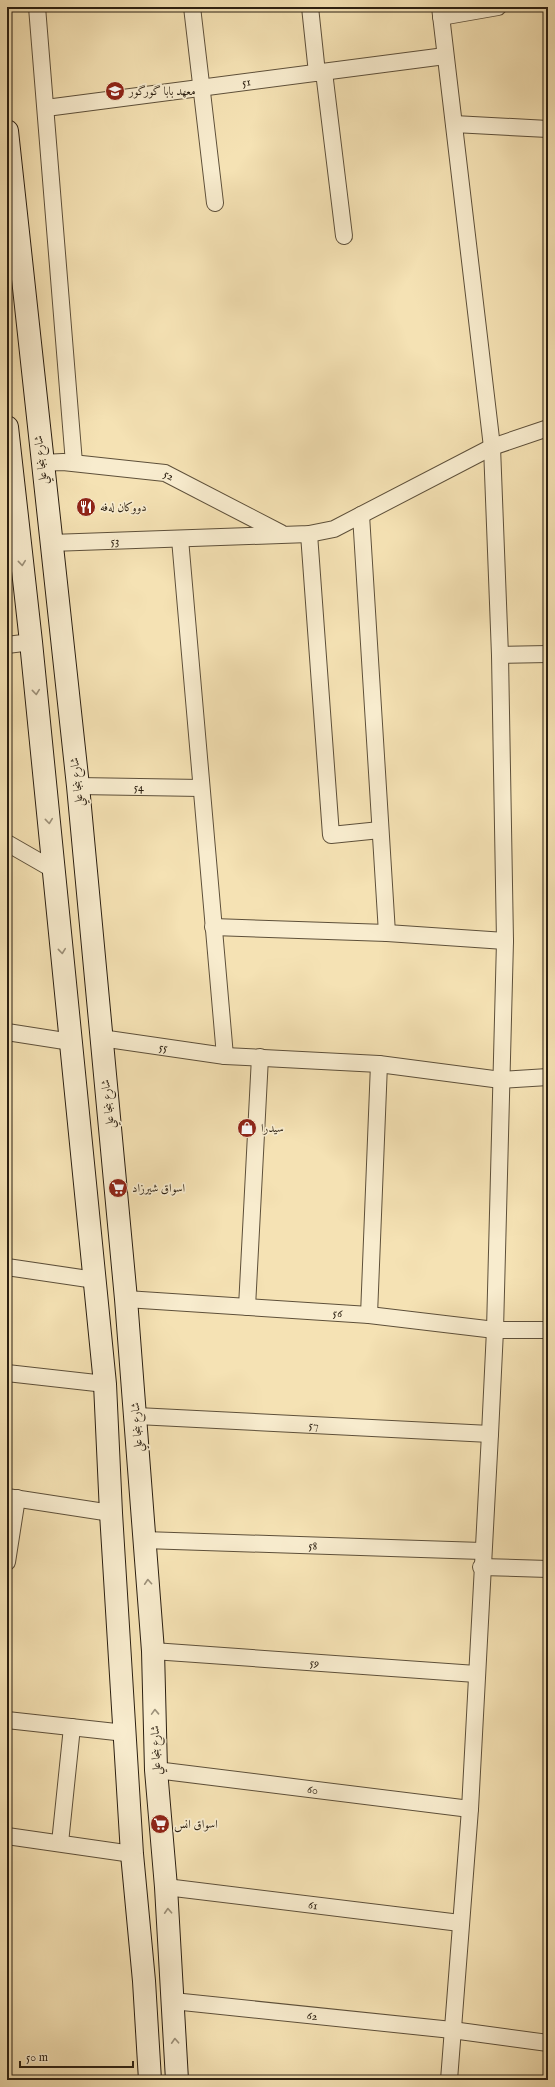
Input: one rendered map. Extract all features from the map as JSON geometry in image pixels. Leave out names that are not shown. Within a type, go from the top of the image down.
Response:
[{"type":"main road","name":"شارع بنجا علي","points":[[7,131],[10,205],[42,463],[78,786],[137,1416],[144,1540],[153,1651],[156,1770],[166,1887],[177,2080]]},
{"type":"main road","points":[[7,427],[13,538],[31,642],[105,1384],[111,1513],[132,1854],[144,1981],[150,2080]]},
{"type":"main road","points":[[78,1113],[108,1109]]},
{"type":"street","points":[[37,7],[74,463]]},
{"type":"street","points":[[192,7],[215,203]]},
{"type":"street","points":[[310,7],[344,236]]},
{"type":"street","points":[[449,2080],[470,1809],[482,1551],[490,1434],[495,1330],[505,941],[500,655],[492,447],[441,12],[498,7]]},
{"type":"street","name":"51","points":[[46,108],[446,56]]},
{"type":"street","points":[[454,124],[548,129]]},
{"type":"street","name":"53","points":[[51,543],[309,534],[334,530],[492,447],[548,428]]},
{"type":"street","name":"52","points":[[42,463],[74,463],[165,473],[282,534]]},
{"type":"street","points":[[362,515],[387,933]]},
{"type":"street","points":[[309,534],[331,835],[380,830]]},
{"type":"street","points":[[180,539],[224,1056]]},
{"type":"street","points":[[7,645],[31,642]]},
{"type":"street","points":[[500,655],[548,654]]},
{"type":"street","name":"54","points":[[78,786],[201,788]]},
{"type":"street","points":[[7,843],[54,870]]},
{"type":"street","points":[[213,927],[387,933],[505,941]]},
{"type":"street","points":[[7,1032],[71,1042]]},
{"type":"street","name":"55","points":[[101,1038],[224,1056],[379,1064],[501,1080],[548,1077]]},
{"type":"street","points":[[247,1307],[260,1057]]},
{"type":"street","points":[[369,1315],[379,1064]]},
{"type":"street","points":[[7,1267],[95,1280]]},
{"type":"street","name":"56","points":[[126,1299],[369,1315],[495,1330],[548,1330]]},
{"type":"street","points":[[7,1373],[105,1384]]},
{"type":"street","name":"57","points":[[137,1416],[490,1434]]},
{"type":"street","points":[[7,1562],[12,1497],[111,1513]]},
{"type":"street","name":"58","points":[[144,1540],[482,1551]]},
{"type":"street","points":[[482,1567],[548,1569]]},
{"type":"street","name":"59","points":[[153,1651],[476,1674]]},
{"type":"street","points":[[7,1720],[125,1733]]},
{"type":"street","points":[[60,1843],[72,1727]]},
{"type":"street","name":"60","points":[[156,1770],[470,1809]]},
{"type":"street","points":[[7,1836],[132,1854]]},
{"type":"street","name":"61","points":[[166,1887],[460,1923]]},
{"type":"street","name":"62","points":[[173,2001],[452,2030],[548,2042]]},
{"type":"place","name":"معهد بابا گورگور","points":[[115,91]]},
{"type":"place","name":"دووكان لەفە","points":[[86,507]]},
{"type":"place","name":"سيدرا","points":[[247,1128]]},
{"type":"place","name":"اسواق شيرزاد","points":[[118,1188]]},
{"type":"place","name":"اسواق انس","points":[[160,1824]]}]
